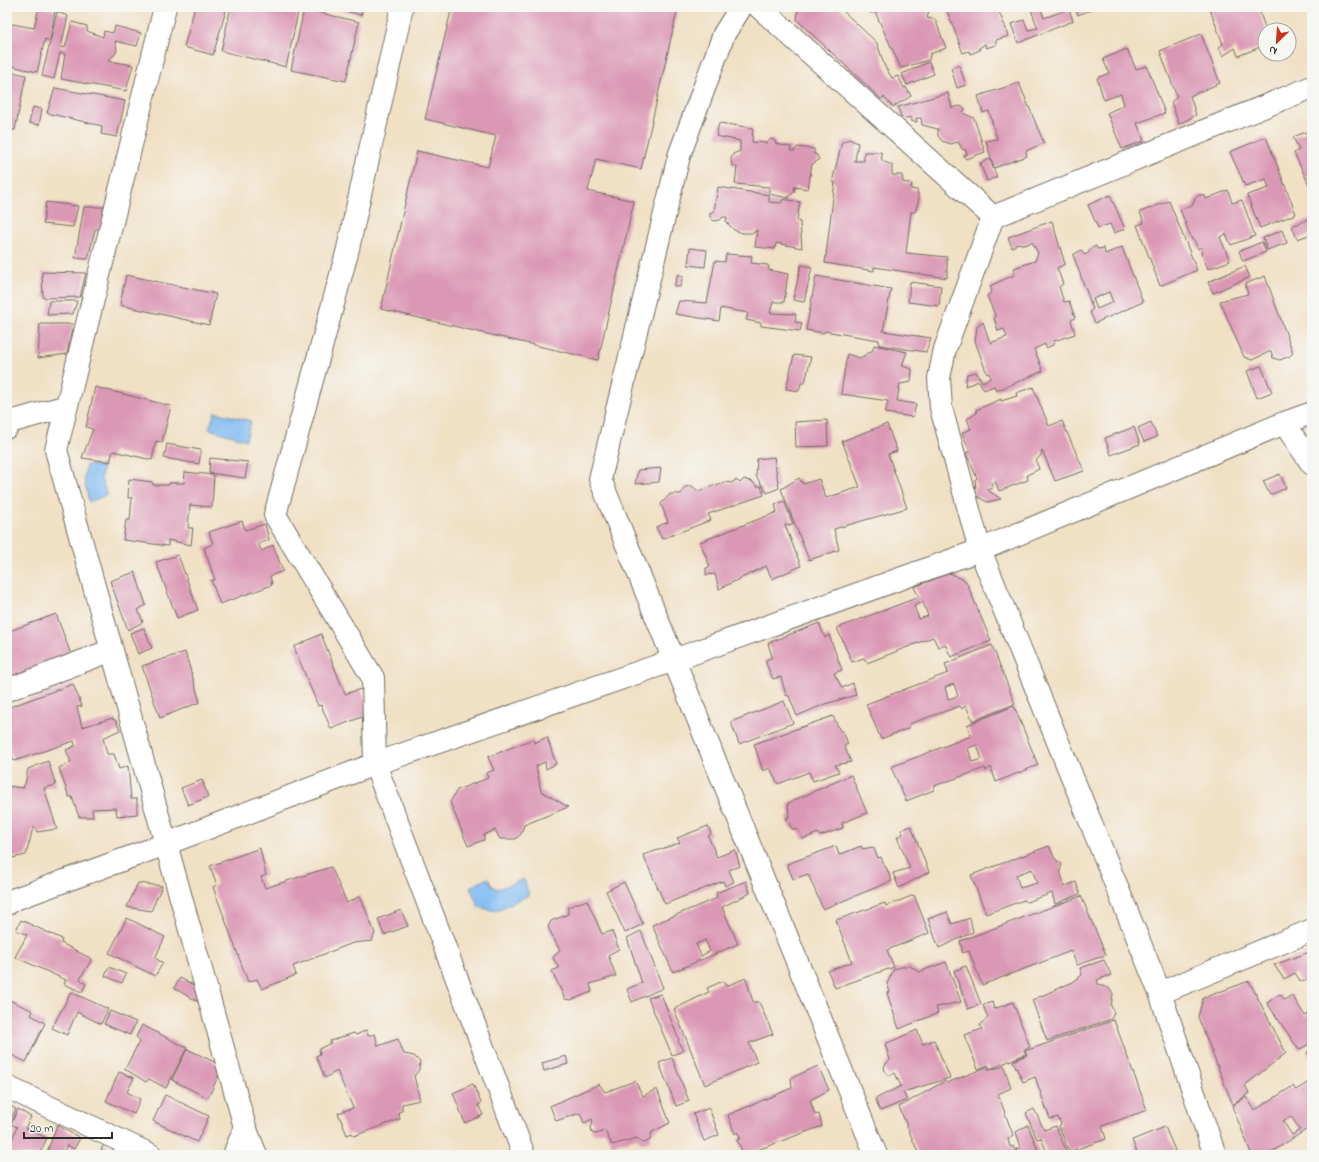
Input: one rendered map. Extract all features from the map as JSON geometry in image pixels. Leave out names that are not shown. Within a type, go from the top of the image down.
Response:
[{"type":"street","points":[[402,7],[347,253],[275,515],[373,678],[375,764],[524,1155]]},
{"type":"street","points":[[741,7],[724,34],[679,156],[600,479],[876,1155]]},
{"type":"street","points":[[759,7],[993,217]]},
{"type":"street","points":[[162,8],[56,450],[245,1127],[256,1155]]},
{"type":"street","points":[[1215,1155],[1160,993],[980,550],[941,408],[939,378],[945,349],[993,217],[1312,87]]},
{"type":"street","points":[[7,427],[10,422],[67,406]]},
{"type":"street","points":[[7,904],[15,899],[166,844],[375,764],[674,660],[980,550],[1284,423],[1312,413]]},
{"type":"street","points":[[1284,423],[1312,464]]},
{"type":"street","points":[[7,690],[112,650]]},
{"type":"street","points":[[1160,993],[1312,930]]},
{"type":"street","points":[[7,1087],[151,1155]]},
{"type":"street","points":[[234,1155],[245,1127]]},
{"type":"water","points":[[215,412],[251,421],[246,440],[209,429]]},
{"type":"water","points":[[86,465],[103,466],[101,479],[107,495],[89,502],[84,479]]},
{"type":"water","points":[[488,878],[492,886],[498,889],[524,879],[529,895],[495,911],[479,907],[470,887]]},
{"type":"building","points":[[39,7],[55,10],[50,41],[45,39],[37,72],[7,65],[7,23],[34,28]]},
{"type":"building","points":[[195,7],[227,7],[213,55],[184,47]]},
{"type":"building","points":[[231,7],[272,7],[298,13],[286,67],[221,51]]},
{"type":"building","points":[[329,7],[363,7],[361,15]]},
{"type":"building","points":[[452,7],[658,7],[677,12],[641,169],[596,159],[588,191],[634,201],[598,360],[381,309],[417,151],[488,167],[496,136],[425,119]]},
{"type":"building","points":[[798,7],[839,7],[877,43],[885,67],[892,78],[898,76],[904,88],[906,87],[911,96],[893,107],[884,97],[881,99],[797,20]]},
{"type":"building","points":[[867,7],[930,7],[927,18],[935,19],[946,48],[930,54],[929,60],[901,68],[875,12],[870,13]]},
{"type":"building","points":[[997,7],[1009,36],[996,40],[996,45],[986,48],[985,44],[979,48],[980,50],[970,54],[969,51],[963,53],[946,8]]},
{"type":"building","points":[[1030,7],[1044,7],[1041,9],[1044,18],[1069,9],[1073,21],[1018,43],[1011,24],[1024,20],[1028,30],[1038,28]]},
{"type":"building","points":[[1075,7],[1098,7],[1078,15]]},
{"type":"building","points":[[1176,7],[1187,7],[1177,11]]},
{"type":"building","points":[[1209,7],[1258,7],[1263,22],[1257,22],[1257,48],[1238,56],[1235,48],[1223,56],[1219,47],[1223,44]]},
{"type":"building","points":[[304,9],[359,22],[346,81],[291,70]]},
{"type":"building","points":[[57,12],[68,16],[61,47],[65,48],[72,22],[87,26],[87,31],[103,37],[104,31],[113,33],[115,26],[141,33],[137,46],[115,41],[117,49],[116,53],[108,61],[133,65],[126,91],[61,79],[65,54],[60,53],[54,79],[42,76]]},
{"type":"building","points":[[1201,34],[1220,83],[1190,96],[1196,115],[1179,124],[1171,102],[1177,97],[1160,51]]},
{"type":"building","points":[[1127,49],[1136,69],[1147,66],[1165,113],[1137,123],[1144,141],[1122,149],[1107,113],[1124,105],[1121,94],[1104,100],[1097,78],[1109,73],[1103,59]]},
{"type":"building","points":[[929,62],[934,74],[907,85],[902,74]]},
{"type":"building","points":[[959,65],[966,85],[957,88],[951,68]]},
{"type":"building","points":[[7,71],[26,75],[15,130],[7,129]]},
{"type":"building","points":[[1019,83],[1044,143],[1026,151],[1027,156],[994,168],[986,141],[997,139],[989,111],[983,113],[978,96]]},
{"type":"building","points":[[55,88],[125,101],[117,137],[101,134],[102,126],[47,113]]},
{"type":"building","points":[[948,93],[952,108],[960,106],[965,108],[963,113],[974,118],[985,152],[966,159],[964,156],[967,154],[965,149],[963,150],[958,142],[951,144],[942,141],[938,136],[938,129],[922,125],[921,118],[916,118],[917,122],[911,121],[911,117],[901,117],[898,107]]},
{"type":"building","points":[[33,107],[42,109],[39,125],[29,123]]},
{"type":"building","points":[[719,123],[753,128],[752,142],[766,143],[771,139],[775,141],[776,144],[791,147],[790,151],[795,151],[797,147],[814,149],[814,154],[817,155],[819,159],[812,164],[808,189],[794,187],[795,192],[789,196],[789,198],[769,194],[769,187],[735,184],[737,167],[732,165],[731,159],[733,154],[740,151],[740,141],[716,136]]},
{"type":"building","points":[[1311,130],[1312,191],[1294,153],[1299,150],[1293,137]]},
{"type":"building","points":[[1266,137],[1296,214],[1260,228],[1247,195],[1269,188],[1266,179],[1245,186],[1230,152]]},
{"type":"building","points":[[849,139],[858,143],[855,161],[864,161],[864,152],[881,152],[882,161],[892,165],[892,175],[902,175],[903,182],[912,184],[911,189],[917,190],[919,199],[915,212],[911,212],[906,253],[947,257],[947,278],[874,267],[874,271],[825,263],[835,182],[832,182],[842,142]]},
{"type":"building","points":[[990,159],[997,177],[987,181],[980,163]]},
{"type":"building","points":[[718,187],[769,195],[769,202],[781,203],[783,199],[800,202],[797,221],[800,222],[802,248],[776,243],[775,249],[755,247],[757,230],[753,233],[742,233],[734,230],[726,222],[727,217],[714,221],[710,217],[710,213],[714,211]]},
{"type":"building","points":[[1228,190],[1232,203],[1242,200],[1255,236],[1231,245],[1226,234],[1220,237],[1230,261],[1208,269],[1201,252],[1203,250],[1201,247],[1198,249],[1194,240],[1192,240],[1180,209],[1192,206],[1195,199],[1199,195],[1205,195],[1206,199]]},
{"type":"building","points":[[1110,195],[1125,229],[1114,233],[1110,224],[1098,228],[1088,205]]},
{"type":"building","points":[[1169,201],[1197,270],[1160,286],[1137,225],[1144,223],[1140,212]]},
{"type":"building","points":[[46,202],[78,206],[73,227],[43,224]]},
{"type":"building","points":[[84,207],[108,207],[104,229],[95,229],[88,259],[75,258]]},
{"type":"building","points":[[1312,218],[1312,234],[1297,239],[1292,226]]},
{"type":"building","points":[[1052,221],[1065,264],[1057,268],[1063,284],[1059,287],[1064,302],[1069,301],[1075,318],[1071,320],[1075,334],[1054,341],[1053,345],[1046,348],[1045,344],[1034,349],[1043,371],[996,391],[994,386],[984,390],[979,381],[965,386],[967,374],[976,372],[982,382],[991,378],[989,373],[987,374],[975,341],[977,327],[983,322],[990,343],[1007,337],[1004,329],[998,331],[994,318],[995,315],[987,296],[992,292],[990,286],[1014,275],[1014,268],[1035,261],[1038,253],[1032,242],[1025,245],[1018,243],[1012,248],[1008,237]]},
{"type":"building","points":[[1282,230],[1287,243],[1267,250],[1263,238]]},
{"type":"building","points":[[1262,242],[1266,252],[1243,261],[1239,251]]},
{"type":"building","points":[[1096,246],[1097,249],[1104,248],[1105,254],[1122,247],[1143,302],[1095,323],[1090,312],[1093,309],[1073,255],[1081,250],[1084,255],[1090,252],[1088,250]],"holes":[[[1109,292],[1113,302],[1097,309],[1093,299]]]},
{"type":"building","points":[[690,248],[707,250],[705,267],[688,265]]},
{"type":"building","points":[[726,254],[752,256],[751,263],[768,265],[769,270],[788,274],[784,302],[773,302],[770,313],[796,314],[795,322],[802,323],[800,331],[761,326],[761,323],[746,320],[748,313],[721,308],[719,321],[675,314],[679,301],[707,303],[715,261],[725,262]]},
{"type":"building","points":[[801,265],[812,267],[804,302],[793,300]]},
{"type":"building","points":[[1245,266],[1250,277],[1213,293],[1208,282]]},
{"type":"building","points":[[42,272],[86,273],[80,297],[43,298]]},
{"type":"building","points":[[678,274],[683,276],[680,287],[674,286]]},
{"type":"building","points":[[126,275],[216,294],[209,325],[120,305]]},
{"type":"building","points":[[816,276],[891,289],[883,331],[931,338],[926,352],[879,345],[879,340],[824,331],[824,333],[806,330]]},
{"type":"building","points":[[1265,276],[1293,353],[1290,356],[1280,360],[1273,358],[1271,351],[1252,360],[1244,357],[1220,301],[1248,294],[1245,284]]},
{"type":"building","points":[[910,282],[941,286],[939,306],[908,302]]},
{"type":"building","points":[[49,301],[77,301],[73,314],[47,315]]},
{"type":"building","points":[[40,324],[73,324],[67,354],[38,358]]},
{"type":"building","points":[[874,345],[907,352],[902,366],[912,369],[911,382],[900,384],[897,401],[916,404],[913,417],[885,413],[888,401],[841,394],[847,354],[860,358],[873,350]]},
{"type":"building","points":[[794,355],[811,357],[805,383],[801,383],[799,391],[786,389]]},
{"type":"building","points":[[1261,366],[1272,392],[1257,398],[1247,371]]},
{"type":"building","points":[[95,387],[171,406],[162,442],[156,441],[152,460],[113,451],[110,462],[82,458],[93,429],[86,427]]},
{"type":"building","points":[[1033,387],[1049,426],[1062,421],[1084,471],[1055,481],[1042,450],[1041,455],[1036,461],[1039,469],[1027,475],[1028,480],[999,491],[995,481],[992,483],[992,489],[986,489],[1001,499],[987,502],[975,495],[975,480],[977,478],[966,453],[970,451],[962,433],[971,429],[967,419],[977,413],[976,410],[1001,399],[1001,401],[1017,396],[1016,393]]},
{"type":"building","points":[[827,420],[828,446],[796,447],[795,422]]},
{"type":"building","points":[[1151,422],[1157,437],[1144,442],[1138,428]]},
{"type":"building","points":[[887,424],[897,451],[888,454],[907,508],[834,529],[839,550],[809,560],[781,489],[799,478],[803,484],[819,479],[826,498],[860,487],[842,441]]},
{"type":"building","points":[[1134,427],[1140,444],[1111,455],[1105,438]]},
{"type":"building","points":[[167,444],[201,450],[199,464],[164,458]]},
{"type":"building","points":[[774,457],[779,488],[767,493],[756,476],[757,459]]},
{"type":"building","points":[[210,458],[248,462],[245,478],[209,473]]},
{"type":"building","points":[[661,468],[659,482],[635,484],[638,470]]},
{"type":"building","points":[[185,472],[214,475],[212,507],[190,505],[188,528],[193,528],[191,545],[168,540],[168,546],[123,540],[126,520],[130,520],[132,498],[128,498],[129,479],[152,482],[153,485],[169,485],[169,483],[184,483]]},
{"type":"building","points":[[1280,474],[1286,488],[1270,495],[1263,481]]},
{"type":"building","points":[[744,479],[753,482],[756,486],[761,486],[764,495],[708,514],[711,520],[662,539],[656,527],[668,522],[661,504],[670,494],[681,494],[684,488],[688,486],[692,486],[698,491],[725,482],[731,483],[736,480],[740,483]]},
{"type":"building","points":[[784,501],[793,524],[785,525],[801,566],[772,579],[766,566],[719,589],[715,574],[706,575],[706,568],[710,567],[700,542],[777,512],[775,505]]},
{"type":"building","points":[[242,521],[245,530],[265,524],[269,540],[258,544],[262,551],[273,545],[283,571],[270,576],[272,585],[220,604],[211,580],[215,580],[204,548],[213,544],[209,532]]},
{"type":"building","points":[[178,555],[198,610],[177,618],[156,562]]},
{"type":"building","points":[[135,572],[146,605],[138,610],[143,622],[128,630],[110,581]]},
{"type":"building","points":[[950,573],[966,581],[991,641],[951,657],[945,644],[938,647],[933,637],[867,663],[864,658],[852,662],[837,628],[919,597],[914,587]],"holes":[[[923,602],[928,616],[919,619],[914,606]]]},
{"type":"building","points":[[56,614],[73,660],[13,680],[7,662],[7,632]]},
{"type":"building","points":[[819,623],[825,638],[829,635],[842,670],[834,673],[842,688],[853,683],[856,695],[825,704],[797,716],[789,696],[786,695],[781,677],[773,679],[765,661],[772,657],[768,643]]},
{"type":"building","points":[[144,628],[152,648],[138,654],[130,633]]},
{"type":"building","points":[[321,634],[345,694],[361,689],[372,713],[331,729],[321,705],[318,706],[294,647]]},
{"type":"building","points":[[992,645],[1015,704],[973,721],[966,706],[962,709],[960,706],[909,724],[909,728],[881,739],[866,704],[948,673],[945,664]],"holes":[[[954,684],[958,696],[948,699],[945,687]]]},
{"type":"building","points":[[185,652],[200,702],[160,718],[142,666]]},
{"type":"building","points":[[73,684],[82,706],[77,707],[82,727],[113,718],[113,720],[116,720],[120,730],[103,738],[107,754],[114,754],[119,769],[128,766],[131,799],[137,799],[137,814],[117,816],[116,808],[92,809],[93,817],[79,817],[72,797],[69,797],[59,768],[71,762],[66,750],[75,746],[74,741],[14,761],[7,745],[7,708]]},
{"type":"building","points":[[784,701],[793,723],[739,744],[731,722]]},
{"type":"building","points":[[1014,706],[1038,765],[996,782],[991,767],[986,771],[985,768],[934,786],[934,790],[906,801],[891,767],[971,736],[967,725]],"holes":[[[977,745],[982,759],[972,762],[968,748]]]},
{"type":"building","points":[[833,716],[840,731],[843,731],[848,744],[844,746],[851,762],[835,765],[839,772],[813,781],[809,772],[778,784],[770,768],[763,771],[754,744]]},
{"type":"building","points":[[547,737],[556,764],[546,769],[545,762],[536,766],[541,791],[568,807],[524,825],[521,834],[516,839],[500,839],[495,830],[484,835],[484,840],[468,846],[450,802],[457,790],[488,778],[486,773],[494,770],[488,757],[533,739],[534,743]]},
{"type":"building","points":[[48,761],[56,785],[44,788],[57,829],[37,832],[35,828],[33,828],[26,855],[7,859],[7,786],[24,788],[23,786],[25,784],[28,769]]},
{"type":"building","points":[[851,775],[867,813],[842,823],[843,828],[820,836],[818,833],[803,839],[798,830],[792,829],[786,818],[789,817],[788,803]]},
{"type":"building","points":[[202,780],[208,797],[188,805],[181,788]]},
{"type":"building","points":[[708,826],[711,834],[708,836],[717,857],[735,850],[740,866],[729,870],[734,882],[725,886],[723,881],[665,904],[643,855],[680,843],[677,838]]},
{"type":"building","points":[[911,826],[929,872],[899,888],[893,873],[910,868],[897,837],[903,834],[901,830]]},
{"type":"building","points":[[836,846],[839,855],[861,846],[862,849],[873,847],[878,858],[881,857],[892,881],[823,909],[808,874],[793,879],[787,864]]},
{"type":"building","points":[[1049,846],[1055,859],[1062,864],[1060,871],[1064,883],[1063,887],[1076,882],[1080,894],[1055,904],[1052,893],[1027,902],[1024,900],[986,914],[971,875]],"holes":[[[1032,869],[1037,883],[1020,888],[1016,875]]]},
{"type":"building","points":[[260,848],[266,875],[261,877],[265,888],[331,867],[347,903],[360,896],[375,933],[372,941],[353,943],[293,966],[296,975],[262,989],[257,979],[248,982],[213,887],[217,885],[210,866]]},
{"type":"building","points":[[746,881],[750,893],[722,907],[738,944],[673,972],[652,925],[717,898],[716,893]],"holes":[[[705,940],[710,951],[701,956],[696,944]]]},
{"type":"building","points":[[624,882],[643,924],[625,933],[606,891]]},
{"type":"building","points":[[138,883],[162,886],[151,911],[127,907]]},
{"type":"building","points":[[914,895],[929,933],[887,950],[894,967],[835,988],[828,971],[852,962],[836,920],[885,903],[886,906]]},
{"type":"building","points":[[1081,896],[1106,955],[1077,965],[1071,951],[982,985],[969,951],[963,953],[960,941]]},
{"type":"building","points":[[587,900],[602,934],[612,931],[619,949],[608,955],[616,976],[590,984],[592,992],[571,1000],[565,999],[552,971],[559,968],[553,958],[560,951],[548,927],[551,921],[568,914],[568,907]]},
{"type":"building","points":[[401,910],[408,926],[384,935],[378,919]]},
{"type":"building","points":[[947,912],[952,924],[970,918],[973,932],[939,948],[928,919]]},
{"type":"building","points":[[127,918],[165,937],[155,958],[163,963],[155,976],[109,953]]},
{"type":"building","points":[[21,920],[62,939],[61,943],[92,959],[80,979],[86,984],[82,992],[64,984],[66,980],[15,957],[27,935],[16,930]]},
{"type":"building","points":[[641,931],[663,988],[632,1002],[627,989],[642,983],[627,938]]},
{"type":"building","points":[[1312,951],[1312,978],[1301,982],[1295,973],[1284,979],[1274,965]]},
{"type":"building","points":[[1104,960],[1111,975],[1097,980],[1099,985],[1109,988],[1113,994],[1111,1006],[1114,1013],[1111,1019],[1047,1041],[1032,1000],[1073,982],[1082,975],[1080,968]]},
{"type":"building","points":[[946,962],[961,1002],[936,1007],[938,1013],[899,1029],[887,993],[890,992],[887,984],[894,969],[909,965],[919,972]]},
{"type":"building","points":[[966,966],[981,1004],[968,1009],[954,971]]},
{"type":"building","points":[[109,967],[126,974],[122,983],[105,976]]},
{"type":"building","points":[[180,978],[201,989],[205,1006],[174,988]]},
{"type":"building","points":[[746,978],[753,1002],[759,1002],[773,1034],[749,1043],[757,1062],[705,1085],[674,1009],[709,992],[707,988],[723,981],[726,986]]},
{"type":"building","points":[[1249,981],[1286,1053],[1245,1085],[1249,1093],[1233,1105],[1198,1017],[1203,998]]},
{"type":"building","points":[[71,992],[108,1009],[101,1024],[77,1012],[67,1035],[52,1028]]},
{"type":"building","points":[[661,994],[683,1051],[672,1055],[648,998]]},
{"type":"building","points":[[1280,994],[1284,1000],[1292,995],[1305,1016],[1312,1012],[1312,1042],[1299,1050],[1267,1003]]},
{"type":"building","points":[[7,999],[33,1011],[31,1015],[45,1023],[26,1062],[7,1053]]},
{"type":"building","points":[[992,1002],[994,1009],[1013,1002],[1030,1047],[1024,1050],[1026,1054],[990,1069],[988,1065],[978,1069],[964,1035],[982,1029],[979,1025],[988,1018],[983,1005]]},
{"type":"building","points":[[110,1011],[136,1022],[130,1035],[104,1024]]},
{"type":"building","points":[[1114,1020],[1147,1110],[1102,1126],[1106,1139],[1069,1152],[1059,1126],[1061,1124],[1058,1117],[1050,1119],[1035,1077],[1023,1082],[1013,1061],[1027,1055],[1025,1051]]},
{"type":"building","points":[[142,1025],[187,1048],[166,1088],[149,1079],[146,1082],[125,1069],[140,1040],[136,1037]]},
{"type":"building","points":[[367,1030],[368,1036],[375,1034],[378,1046],[398,1039],[404,1054],[414,1056],[420,1062],[419,1070],[414,1076],[420,1100],[402,1104],[402,1111],[398,1112],[400,1119],[354,1136],[352,1133],[347,1135],[338,1113],[353,1108],[337,1071],[325,1078],[316,1056],[320,1054],[319,1049],[331,1043],[330,1041],[354,1033],[356,1035]]},
{"type":"building","points":[[917,1030],[923,1044],[934,1040],[950,1078],[903,1092],[907,1100],[880,1111],[875,1099],[901,1086],[895,1073],[889,1076],[885,1072],[884,1066],[890,1060],[885,1044]]},
{"type":"building","points":[[187,1049],[223,1066],[208,1098],[172,1080]]},
{"type":"building","points":[[1312,1049],[1312,1060],[1307,1052]]},
{"type":"building","points":[[566,1056],[568,1064],[544,1071],[542,1063]]},
{"type":"building","points":[[672,1058],[689,1101],[676,1106],[659,1063]]},
{"type":"building","points":[[818,1066],[829,1090],[810,1100],[815,1115],[819,1114],[822,1126],[744,1155],[737,1140],[741,1138],[737,1132],[735,1134],[728,1115],[792,1088],[791,1078]]},
{"type":"building","points":[[1004,1066],[1011,1088],[998,1094],[1013,1135],[1008,1139],[1010,1147],[1013,1146],[1017,1155],[919,1155],[899,1107],[945,1081],[947,1083],[987,1067],[989,1070]]},
{"type":"building","points":[[119,1072],[134,1078],[127,1092],[140,1099],[134,1114],[106,1101]]},
{"type":"building","points":[[635,1081],[643,1096],[657,1089],[670,1123],[652,1132],[650,1140],[645,1143],[641,1142],[637,1138],[612,1145],[605,1131],[596,1134],[592,1133],[592,1119],[584,1123],[580,1113],[556,1121],[550,1106],[599,1084],[605,1092]]},
{"type":"building","points":[[1309,1082],[1312,1086],[1312,1126],[1267,1155],[1252,1155],[1232,1106],[1246,1097],[1255,1110],[1293,1086],[1296,1090]],"holes":[[[1291,1116],[1300,1130],[1292,1135],[1283,1121]]]},
{"type":"building","points":[[473,1084],[481,1103],[478,1105],[483,1115],[465,1123],[453,1093]]},
{"type":"building","points":[[165,1095],[209,1116],[197,1142],[153,1121]]},
{"type":"building","points":[[7,1104],[16,1109],[7,1127]]},
{"type":"building","points":[[709,1108],[719,1135],[704,1141],[693,1114]]},
{"type":"building","points":[[18,1109],[31,1117],[25,1128],[47,1138],[39,1155],[7,1155],[7,1151],[17,1127],[11,1124]]},
{"type":"building","points":[[1034,1109],[1044,1130],[1056,1126],[1068,1155],[1048,1155],[1041,1138],[1037,1139],[1026,1113]]},
{"type":"building","points":[[57,1125],[80,1138],[74,1149],[67,1145],[62,1155],[46,1155]]},
{"type":"building","points":[[1028,1125],[1040,1155],[1018,1155],[1016,1149],[1021,1147],[1016,1132]]},
{"type":"building","points":[[1165,1127],[1177,1155],[1138,1155],[1132,1140]]},
{"type":"building","points":[[104,1144],[122,1155],[99,1155]]}]
